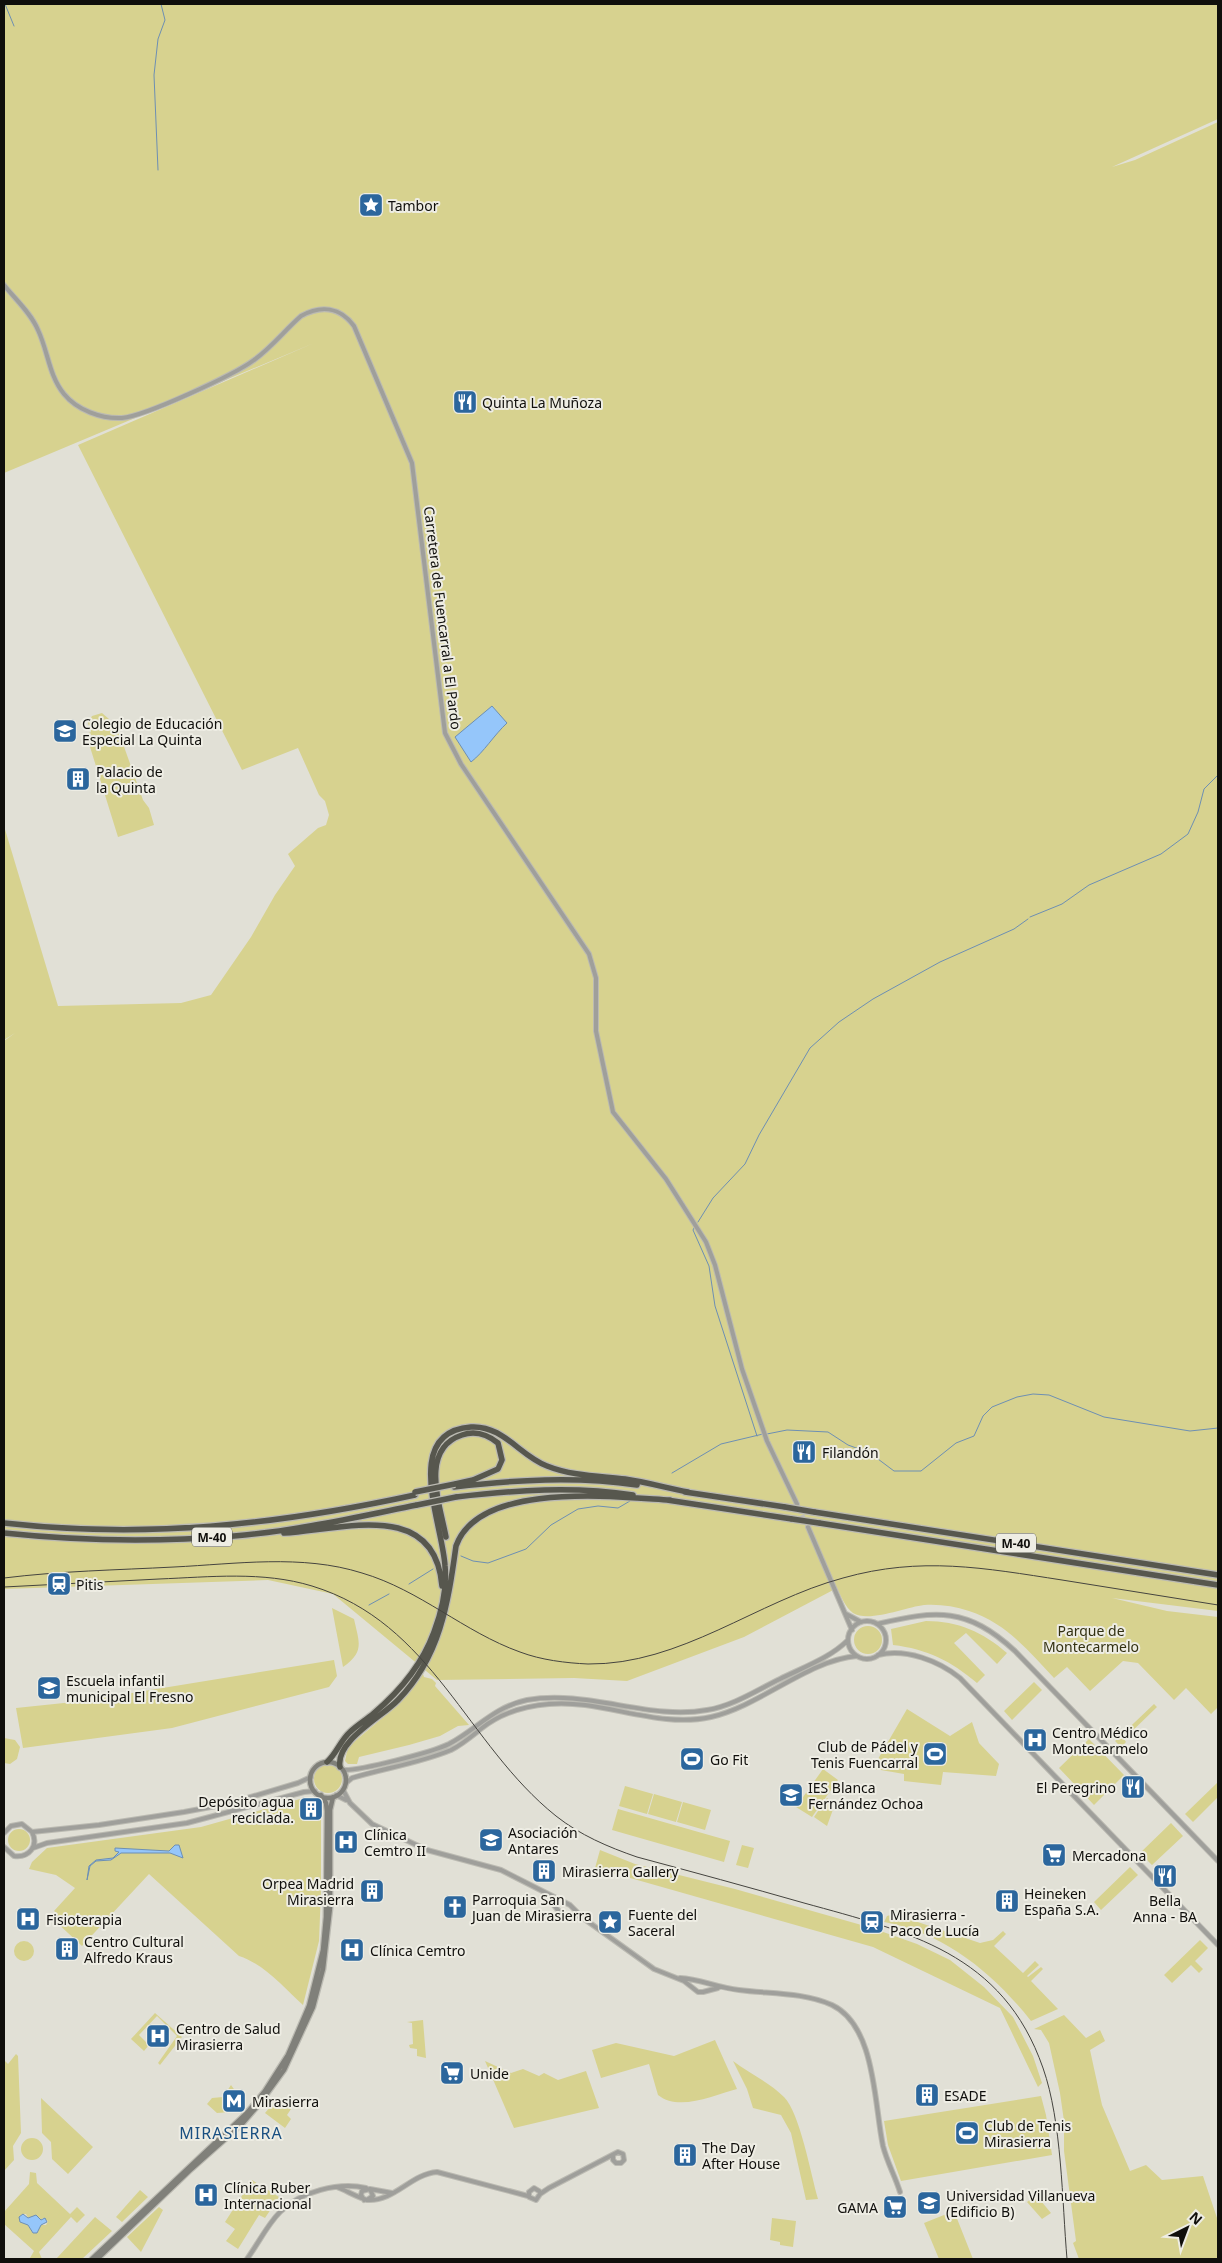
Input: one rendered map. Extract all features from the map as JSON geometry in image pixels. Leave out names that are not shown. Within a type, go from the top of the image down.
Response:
[{"type":"highway","points":[[442,1617],[446,1568],[444,1546],[429,1475],[433,1454],[442,1440],[450,1433],[472,1427],[486,1429],[499,1433],[544,1466],[564,1472],[628,1480],[688,1492]]},
{"type":"highway","points":[[342,1768],[340,1756],[347,1743],[385,1713],[409,1688],[423,1669],[439,1636],[449,1566],[447,1544],[435,1480],[438,1459],[446,1443],[465,1434],[484,1434],[498,1443],[502,1460],[498,1469],[455,1486]]},
{"type":"highway","name":"M-40","points":[[4,1523],[82,1529],[150,1530],[234,1526],[302,1518],[455,1486],[510,1480],[565,1479],[621,1483],[688,1492],[1218,1575]]},
{"type":"highway","name":"M-40","points":[[4,1533],[83,1539],[150,1540],[235,1536],[304,1527],[456,1497],[511,1490],[565,1489],[619,1493],[670,1500],[1218,1585]]},
{"type":"highway","points":[[327,1762],[350,1731],[377,1710],[406,1682],[426,1650],[442,1617],[456,1546],[462,1532],[478,1517],[526,1501],[555,1497],[591,1496],[670,1500]]},
{"type":"highway","points":[[235,1536],[304,1532],[370,1524],[403,1529],[426,1545],[437,1563],[442,1592],[442,1617]]},
{"type":"main road","points":[[97,2259],[189,2171],[241,2125],[284,2070],[313,2007],[323,1969],[329,1915],[330,1810],[335,1796],[343,1790],[346,1783],[342,1768],[327,1762],[315,1768],[311,1777],[315,1791],[321,1795],[335,1796]]},
{"type":"main road","points":[[92,2259],[247,2113],[277,2073],[295,2040],[309,2006],[323,1950],[326,1917],[326,1807],[321,1795]]},
{"type":"street","name":"Carretera de Fuencarral a El Pardo","points":[[4,285],[38,329],[49,364],[63,393],[85,410],[112,418],[130,416],[147,410],[238,370],[257,358],[301,316],[309,311],[326,308],[336,310],[354,326],[412,463],[445,733],[461,764],[588,954],[596,978],[596,1030],[611,1107],[619,1122],[666,1179],[706,1242],[715,1265],[735,1347],[767,1441],[797,1504]]},
{"type":"street","points":[[808,1527],[852,1630]]},
{"type":"street","points":[[846,1614],[861,1622],[877,1624],[913,1615],[939,1614],[974,1622],[990,1630],[1015,1650],[1218,1861]]},
{"type":"street","points":[[342,1768],[361,1768],[447,1745],[493,1712],[526,1700],[557,1696],[682,1713],[708,1710],[732,1702],[831,1654],[848,1640],[852,1630],[861,1622]]},
{"type":"street","points":[[877,1624],[882,1629],[886,1641],[885,1647],[878,1656]]},
{"type":"street","points":[[848,1640],[849,1646],[857,1656]]},
{"type":"street","points":[[346,1783],[352,1778],[436,1756],[452,1749],[491,1721],[526,1708],[551,1704],[571,1704],[678,1720],[705,1718],[730,1711],[835,1660],[857,1656],[870,1659],[890,1654],[916,1656],[938,1664],[960,1678],[1218,1945]]},
{"type":"street","points":[[32,1832],[99,1825],[209,1807],[298,1783],[311,1777]]},
{"type":"street","points":[[343,1790],[350,1803],[372,1824],[408,1842],[439,1853],[495,1867],[566,1904],[649,1966],[696,1989],[698,1992],[714,1988],[726,1988]]},
{"type":"street","points":[[4,1849],[18,1857],[47,1842],[196,1821],[304,1792],[315,1791]]},
{"type":"street","points":[[335,1796],[350,1803]]},
{"type":"street","points":[[4,1833],[16,1824],[25,1825],[32,1832],[35,1841],[33,1848]]},
{"type":"street","points":[[543,1893],[560,1910],[563,1916],[570,1915],[583,1918]]},
{"type":"street","points":[[560,1910],[561,1906],[566,1904]]},
{"type":"street","points":[[570,1915],[572,1908]]},
{"type":"street","points":[[675,1978],[726,1988],[818,2000],[838,2008],[853,2023],[865,2046],[883,2145],[900,2192]]},
{"type":"street","points":[[696,1989],[698,1982]]},
{"type":"street","points":[[703,1992],[706,1988],[704,1983]]},
{"type":"street","points":[[529,2194],[530,2199],[536,2200],[539,2192],[613,2155],[620,2152],[625,2158],[621,2163],[598,2164]]},
{"type":"street","points":[[613,2155],[614,2162]]},
{"type":"street","points":[[335,2187],[366,2200],[380,2199],[394,2193],[423,2175],[437,2172],[529,2194]]},
{"type":"street","points":[[247,2259],[274,2219],[286,2207],[304,2197],[347,2185],[394,2193]]},
{"type":"street","points":[[529,2194],[534,2188],[539,2192]]},
{"type":"street","points":[[366,2200],[361,2192],[368,2189]]},
{"type":"street","points":[[366,2200],[373,2196],[368,2189]]},
{"type":"green space","name":"Parque de Montecarmelo","points":[[4,4],[1218,4],[1218,119],[1112,167],[1135,160],[1218,122],[1218,1611],[1112,1598],[1167,1611],[1218,1617],[1218,1707],[1211,1714],[1186,1688],[1174,1700],[1138,1663],[1123,1661],[1090,1691],[1067,1667],[1054,1678],[1006,1630],[982,1616],[958,1608],[924,1605],[888,1614],[860,1616],[848,1608],[837,1588],[744,1637],[627,1681],[574,1678],[437,1680],[333,1594],[268,1580],[4,1589],[4,1041],[15,1033],[4,1040],[4,826],[58,1006],[181,1003],[211,995],[251,937],[275,895],[295,866],[288,854],[318,828],[326,825],[329,815],[325,801],[319,795],[298,748],[242,770],[78,445],[314,343],[4,473]]},
{"type":"green space","points":[[102,713],[109,719],[111,725],[115,724],[117,727],[154,825],[118,837],[86,734],[91,732],[88,723],[92,716]]},
{"type":"green space","points":[[332,1608],[354,1619],[359,1640],[355,1656],[343,1667]]},
{"type":"green space","points":[[926,1621],[949,1623],[970,1629],[989,1639],[1007,1653],[997,1664],[966,1633],[954,1643],[985,1675],[977,1683],[958,1668],[938,1657],[893,1645],[891,1629]]},
{"type":"green space","points":[[868,1626],[878,1630],[882,1640],[878,1650],[868,1654],[858,1650],[854,1640],[858,1630]]},
{"type":"green space","points":[[334,1660],[337,1676],[329,1687],[172,1728],[23,1748],[16,1708],[83,1701]]},
{"type":"green space","points":[[423,1674],[424,1677],[432,1679],[436,1683],[435,1686],[469,1725],[458,1726],[440,1736],[359,1757],[357,1764],[348,1764],[345,1761],[348,1747],[399,1704]]},
{"type":"green space","points":[[1034,1682],[1042,1690],[1012,1720],[1004,1711]]},
{"type":"green space","points":[[1154,1704],[1157,1707],[1124,1739],[1126,1742],[1121,1747],[1115,1741]]},
{"type":"green space","name":"Club de Pádel y Tenis Fuencarral","points":[[907,1709],[950,1736],[972,1722],[979,1743],[999,1764],[996,1776],[943,1772],[941,1785],[904,1781],[904,1774],[875,1769],[874,1766]]},
{"type":"green space","points":[[4,1738],[15,1740],[20,1747],[17,1759],[10,1764],[4,1763]]},
{"type":"green space","points":[[1089,1739],[1124,1775],[1094,1805],[1059,1768]]},
{"type":"green space","points":[[328,1765],[338,1769],[342,1779],[338,1789],[328,1793],[318,1789],[314,1779],[318,1769]]},
{"type":"green space","points":[[823,1769],[838,1780],[812,1817],[796,1807]]},
{"type":"green space","points":[[1218,1782],[1218,1797],[1193,1822],[1185,1814]]},
{"type":"green space","points":[[625,1786],[653,1794],[647,1814],[619,1806]]},
{"type":"green space","points":[[654,1794],[682,1802],[676,1822],[648,1814]]},
{"type":"green space","points":[[827,1798],[835,1804],[827,1826],[814,1817]]},
{"type":"green space","points":[[300,1799],[310,1799],[318,1804],[321,1815],[319,1941],[303,2005],[265,1971],[239,1956],[149,1874],[82,1946],[54,1920],[58,1914],[54,1911],[75,1888],[56,1875],[29,1869],[32,1862],[47,1848],[201,1827]]},
{"type":"green space","points":[[683,1802],[711,1810],[705,1830],[677,1822]]},
{"type":"green space","points":[[618,1809],[730,1841],[724,1862],[612,1830]]},
{"type":"green space","points":[[1171,1823],[1183,1836],[1152,1865],[1140,1853]]},
{"type":"green space","points":[[19,1829],[27,1832],[30,1840],[27,1848],[19,1851],[11,1848],[8,1840],[11,1832]]},
{"type":"green space","points":[[742,1845],[754,1848],[748,1868],[736,1865]]},
{"type":"green space","points":[[600,1850],[635,1864],[735,1889],[872,1928],[917,1944],[950,1960],[984,1987],[1013,2017],[1033,2056],[1042,2083],[1038,2087],[1000,2008],[873,1947],[595,1868]]},
{"type":"green space","points":[[1130,1867],[1138,1875],[1101,1910],[1094,1902]]},
{"type":"green space","points":[[894,1914],[980,1943],[993,1940],[1003,1931],[1006,1934],[994,1946],[1023,1973],[1035,1961],[1039,1965],[1027,1976],[1041,1967],[1043,1969],[1031,1981],[1058,2009],[1031,2021],[1001,1987],[966,1958],[928,1936],[906,1927],[884,1922],[887,1916]]},
{"type":"green space","points":[[1200,1940],[1208,1948],[1195,1961],[1203,1969],[1199,1973],[1191,1965],[1172,1983],[1164,1975]]},
{"type":"green space","points":[[24,1941],[31,1944],[34,1951],[31,1958],[24,1961],[17,1958],[14,1951],[17,1944]]},
{"type":"green space","points":[[155,2013],[182,2037],[160,2065],[158,2063],[177,2036],[157,2016],[139,2035],[149,2045],[144,2051],[131,2039]]},
{"type":"green space","points":[[1064,2015],[1086,2038],[1100,2030],[1105,2041],[1090,2050],[1102,2105],[1130,2171],[1146,2165],[1162,2180],[1203,2176],[1218,2221],[1218,2259],[1079,2259],[1073,2243],[1076,2241],[1064,2151],[1064,2121],[1060,2093],[1049,2043],[1041,2030],[1034,2029]]},
{"type":"green space","points":[[423,2020],[426,2058],[417,2056],[417,2049],[410,2048],[409,2045],[413,2044],[412,2023],[407,2022]]},
{"type":"green space","points":[[715,2040],[737,2089],[697,2101],[686,2102],[666,2100],[658,2095],[649,2064],[601,2078],[592,2050],[616,2043],[674,2056]]},
{"type":"green space","points":[[16,2054],[18,2056],[21,2133],[13,2146],[14,2160],[4,2171],[4,2060],[8,2064]]},
{"type":"green space","points":[[485,2061],[511,2073],[523,2069],[539,2076],[544,2073],[558,2080],[586,2071],[599,2108],[514,2128]]},
{"type":"green space","points":[[733,2061],[772,2087],[790,2105],[800,2130],[818,2199],[806,2200],[791,2133],[781,2115],[753,2108],[747,2089]]},
{"type":"green space","points":[[231,2085],[241,2099],[230,2112],[217,2113],[207,2104],[212,2098],[223,2097]]},
{"type":"green space","name":"Club de Tenis Mirasierra","points":[[1041,2096],[1052,2155],[901,2181],[888,2145],[884,2121]]},
{"type":"green space","points":[[41,2098],[93,2147],[68,2174],[52,2159],[51,2142],[42,2133]]},
{"type":"green space","points":[[277,2099],[291,2109],[287,2115],[291,2119],[285,2128],[265,2113]]},
{"type":"green space","points":[[32,2138],[40,2141],[43,2149],[40,2157],[32,2160],[24,2157],[21,2149],[24,2141]]},
{"type":"green space","points":[[30,2172],[36,2173],[37,2183],[70,2214],[77,2207],[85,2215],[77,2223],[71,2217],[39,2252],[42,2259],[31,2259],[34,2251],[4,2224],[4,2212],[29,2184]],"holes":[[[22,2214],[26,2214],[28,2218],[39,2217],[41,2220],[43,2218],[48,2221],[46,2225],[41,2225],[37,2233],[33,2233],[27,2224],[20,2222]]]},
{"type":"green space","points":[[252,2180],[279,2197],[265,2218],[259,2215],[238,2249],[226,2241],[235,2229],[225,2222]]},
{"type":"green space","points":[[140,2190],[148,2197],[122,2222],[116,2217]]},
{"type":"green space","points":[[1036,2195],[1051,2213],[1042,2219],[1027,2202]]},
{"type":"green space","points":[[159,2207],[163,2210],[141,2252],[127,2237]]},
{"type":"green space","points":[[954,2211],[973,2259],[939,2259],[924,2223]]},
{"type":"green space","points":[[95,2217],[112,2231],[82,2259],[56,2259]]},
{"type":"green space","points":[[772,2218],[796,2221],[793,2247],[780,2245],[780,2242],[770,2240]]},
{"type":"water","points":[[492,706],[507,723],[471,762],[455,737]]},
{"type":"water","points":[[175,1845],[179,1845],[183,1858],[170,1853],[121,1853],[111,1860],[96,1861],[90,1866],[87,1880],[89,1866],[96,1860],[113,1858],[119,1852],[115,1851],[115,1848],[169,1851]]},
{"type":"water","points":[[23,2214],[28,2218],[36,2215],[41,2220],[45,2218],[47,2222],[41,2225],[37,2233],[33,2233],[28,2225],[20,2222],[19,2217]]},
{"type":"waterway","points":[[5,4],[14,26]]},
{"type":"waterway","points":[[158,170],[154,75],[158,39],[165,20],[161,4]]},
{"type":"waterway","points":[[1030,917],[1062,904],[1089,885],[1161,854],[1188,834],[1198,812],[1204,789],[1218,775]]},
{"type":"waterway","points":[[698,1222],[713,1198],[745,1164],[759,1135],[810,1048],[839,1022],[873,999],[940,962],[1014,929],[1028,919]]},
{"type":"waterway","points":[[694,1228],[693,1230],[709,1266],[715,1306],[757,1436]]},
{"type":"waterway","points":[[767,1434],[787,1430],[828,1432],[848,1445],[870,1453],[894,1471],[921,1471],[956,1443],[974,1436],[983,1416],[992,1407],[1017,1397],[1033,1394],[1049,1395],[1104,1417],[1190,1431],[1218,1428]]},
{"type":"waterway","points":[[672,1473],[721,1444],[763,1434]]},
{"type":"waterway","points":[[461,1556],[473,1561],[488,1563],[526,1549],[551,1525],[578,1509],[598,1506],[618,1508],[630,1501]]},
{"type":"waterway","points":[[409,1584],[433,1569]]},
{"type":"waterway","points":[[369,1605],[389,1594]]},
{"type":"tunnel","points":[[797,1504],[808,1527]]},
{"type":"railway","points":[[4,1578],[67,1572],[269,1562],[292,1562],[339,1567],[383,1580],[423,1600],[480,1634],[520,1652],[554,1661],[588,1664],[622,1662],[655,1654],[718,1630],[811,1588],[872,1571],[899,1567],[952,1566],[979,1568],[1218,1605]]},
{"type":"railway","points":[[4,1587],[236,1576],[275,1578],[312,1586],[354,1604],[389,1627],[419,1656],[497,1755],[525,1787],[556,1816],[585,1835],[637,1857],[880,1925],[948,1953],[977,1973],[1004,1998],[1026,2029],[1043,2068],[1058,2137],[1067,2259]]},
{"type":"place","name":"Tambor","points":[[371,205]]},
{"type":"place","name":"Quinta La Muñoza","points":[[465,402]]},
{"type":"place","name":"Colegio de Educación Especial La Quinta","points":[[65,731]]},
{"type":"place","name":"Palacio de la Quinta","points":[[78,779]]},
{"type":"place","name":"Filandón","points":[[804,1452]]},
{"type":"place","name":"Pitis","points":[[59,1584]]},
{"type":"place","name":"Escuela infantil municipal El Fresno","points":[[49,1688]]},
{"type":"place","name":"Centro Médico Montecarmelo","points":[[1035,1740]]},
{"type":"place","name":"Club de Pádel y Tenis Fuencarral","points":[[935,1754]]},
{"type":"place","name":"Go Fit","points":[[692,1759]]},
{"type":"place","name":"El Peregrino","points":[[1133,1787]]},
{"type":"place","name":"IES Blanca Fernández Ochoa","points":[[791,1795]]},
{"type":"place","name":"Depósito agua reciclada.","points":[[311,1809]]},
{"type":"place","name":"Asociación Antares","points":[[491,1840]]},
{"type":"place","name":"Clínica Cemtro II","points":[[346,1842]]},
{"type":"place","name":"Mercadona","points":[[1054,1855]]},
{"type":"place","name":"Mirasierra Gallery","points":[[544,1871]]},
{"type":"place","name":"Bella Anna - BA","points":[[1165,1876]]},
{"type":"place","name":"Orpea Madrid Mirasierra","points":[[372,1891]]},
{"type":"place","name":"Heineken España S.A.","points":[[1007,1901]]},
{"type":"place","name":"Parroquia San Juan de Mirasierra","points":[[455,1907]]},
{"type":"place","name":"Fisioterapia","points":[[28,1919]]},
{"type":"place","name":"Fuente del Saceral","points":[[610,1922]]},
{"type":"place","name":"Mirasierra - Paco de Lucía","points":[[872,1922]]},
{"type":"place","name":"Centro Cultural Alfredo Kraus","points":[[67,1949]]},
{"type":"place","name":"Clínica Cemtro","points":[[352,1950]]},
{"type":"place","name":"Centro de Salud Mirasierra","points":[[158,2036]]},
{"type":"place","name":"Unide","points":[[452,2073]]},
{"type":"place","name":"ESADE","points":[[927,2095]]},
{"type":"place","name":"Mirasierra","points":[[234,2101]]},
{"type":"place","name":"Club de Tenis Mirasierra","points":[[967,2133]]},
{"type":"place","name":"The Day After House","points":[[685,2155]]},
{"type":"place","name":"Clínica Ruber Internacional","points":[[206,2195]]},
{"type":"place","name":"Universidad Villanueva (Edificio B)","points":[[929,2203]]},
{"type":"place","name":"GAMA","points":[[895,2207]]},
{"type":"district","name":"MIRASIERRA","points":[[231,2133]]}]
